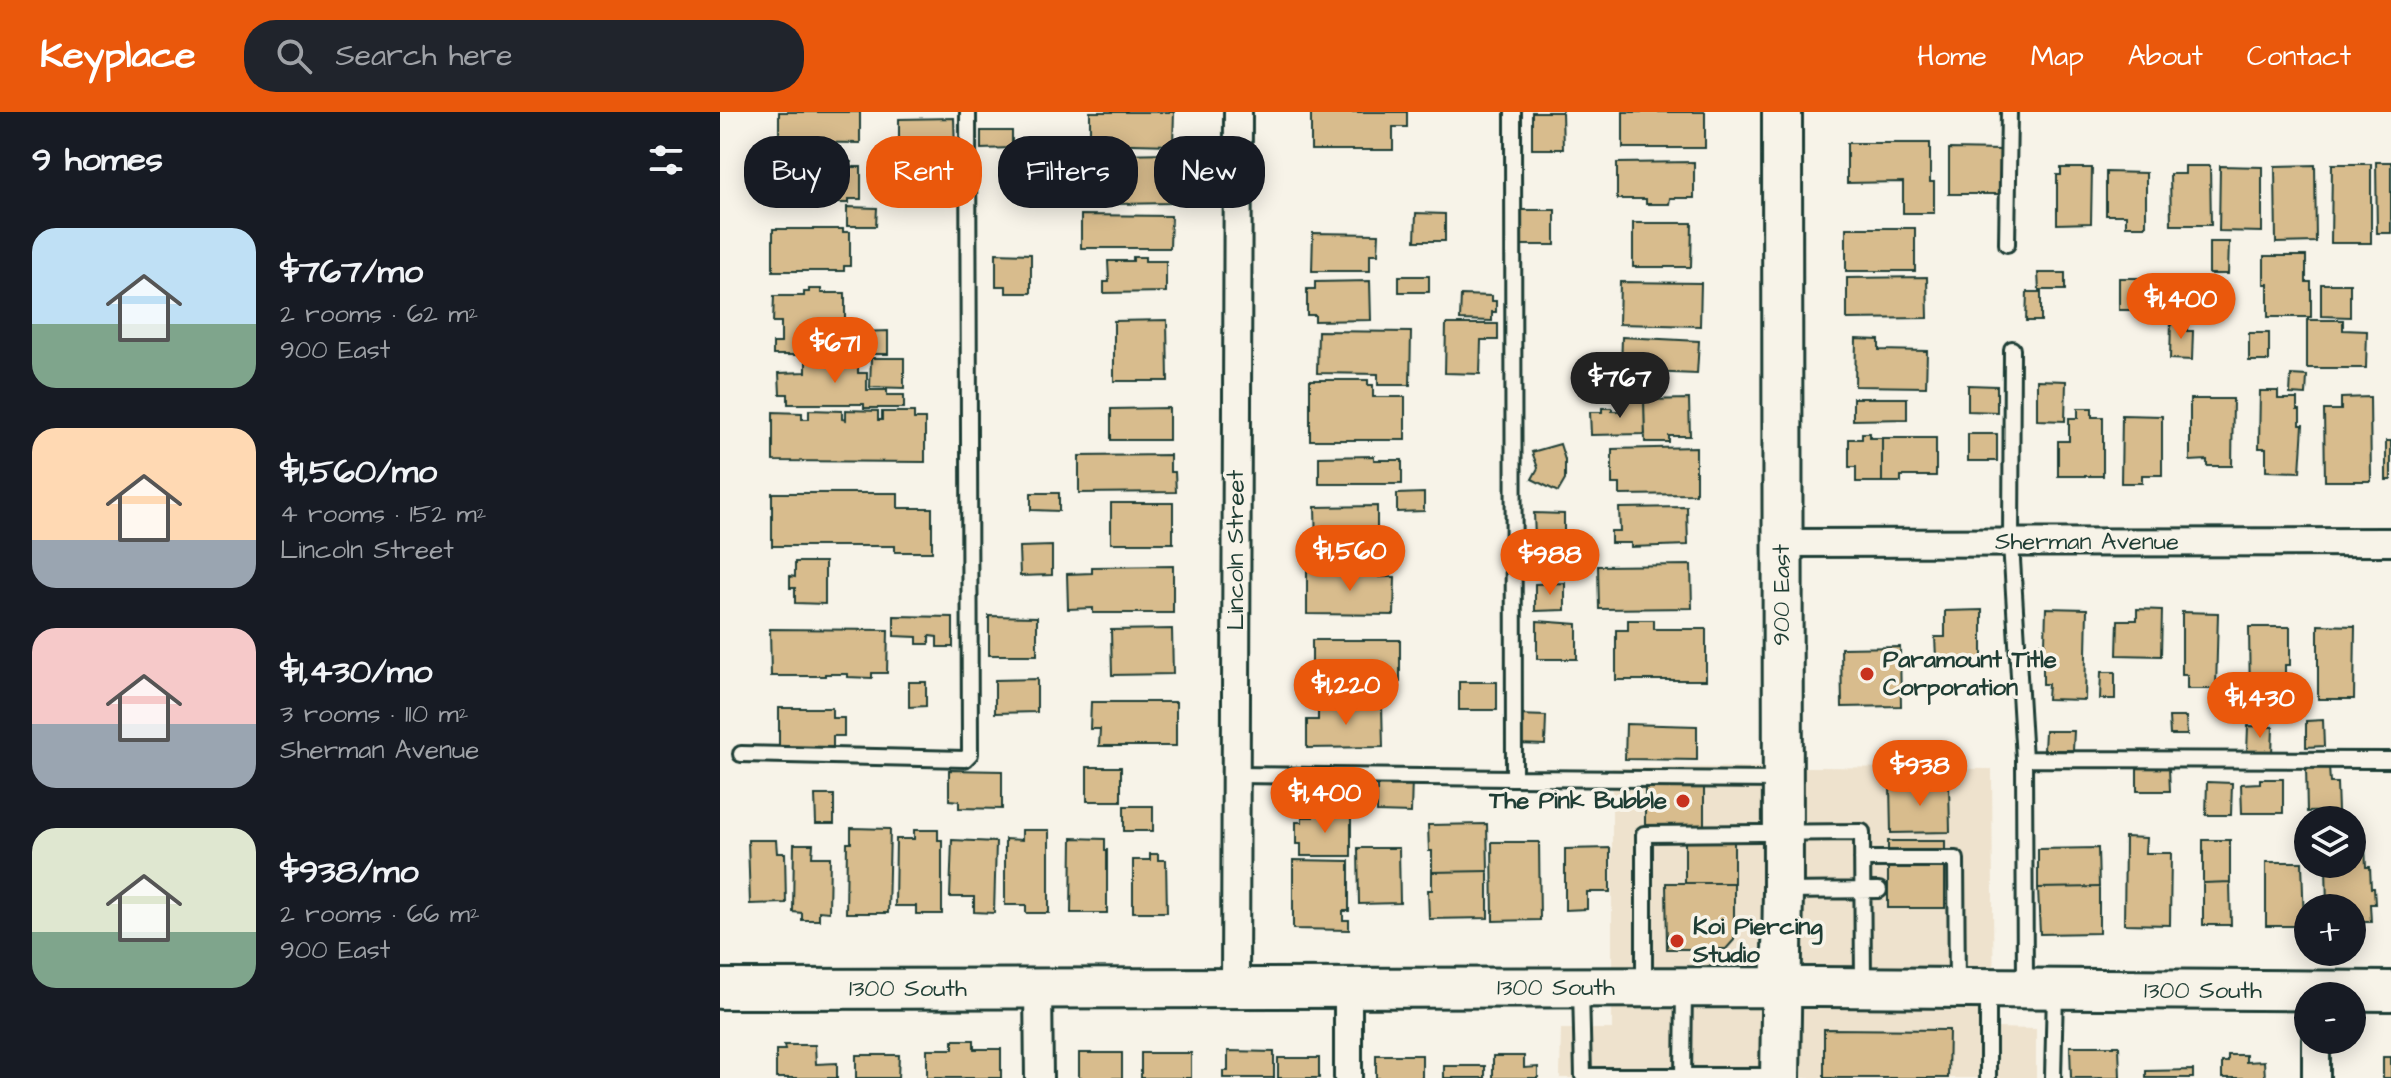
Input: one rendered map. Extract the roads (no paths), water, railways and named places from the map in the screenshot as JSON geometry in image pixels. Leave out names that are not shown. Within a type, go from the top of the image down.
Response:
[{"type":"street","name":"Lincoln Street","points":[[1235,988],[1238,112]]},
{"type":"street","name":"900 East","points":[[1780,1077],[1783,891],[1782,112]]},
{"type":"street","name":"Sherman Avenue","points":[[1782,543],[2391,542]]},
{"type":"street","name":"1300 South","points":[[720,989],[1780,987],[2294,994]]},
{"type":"street","points":[[1038,988],[1039,1078]]},
{"type":"street","points":[[1348,988],[1348,1078]]},
{"type":"street","name":"1300 South","points":[[2366,992],[2391,991]]},
{"type":"street","points":[[2316,1054],[2316,1078]]},
{"type":"lane","points":[[741,754],[965,759],[970,754],[968,112]]},
{"type":"lane","points":[[1513,112],[1514,778]]},
{"type":"lane","points":[[2007,244],[2009,112]]},
{"type":"lane","points":[[1988,1078],[2006,990],[2024,759],[2011,543],[2012,349]]},
{"type":"lane","points":[[2024,759],[2391,760]]},
{"type":"lane","points":[[1236,775],[1782,780]]},
{"type":"lane","points":[[1644,987],[1644,834],[1862,832],[1863,988]]},
{"type":"lane","points":[[1862,859],[1956,859],[2006,990],[2053,1078]]},
{"type":"lane","points":[[1783,891],[1879,890]]},
{"type":"lane","points":[[1581,987],[1583,1076],[1780,1077]]},
{"type":"lane","points":[[1683,1076],[1684,987]]},
{"type":"place","name":"Paramount Title Corporation","points":[[1867,674]]},
{"type":"place","name":"The Pink Bubble","points":[[1683,801]]},
{"type":"place","name":"Koi Piercing Studio","points":[[1677,941]]}]
